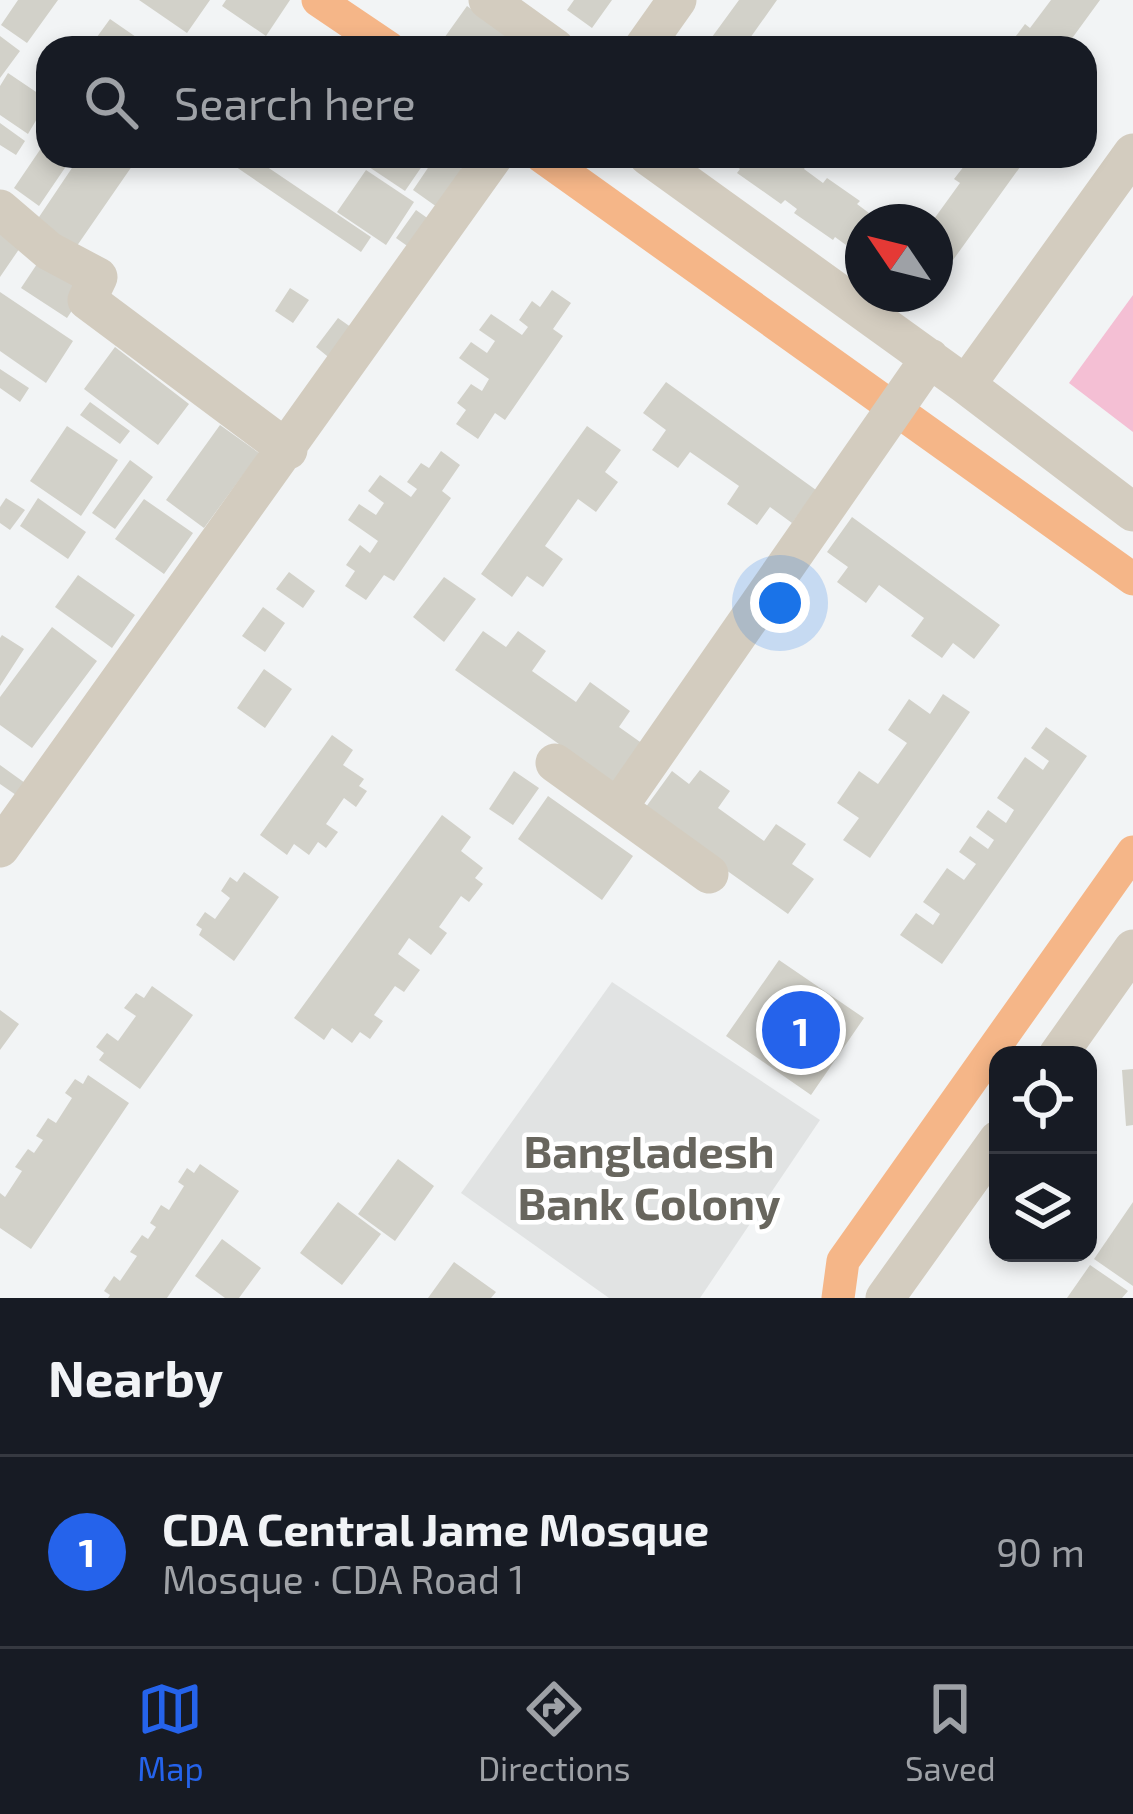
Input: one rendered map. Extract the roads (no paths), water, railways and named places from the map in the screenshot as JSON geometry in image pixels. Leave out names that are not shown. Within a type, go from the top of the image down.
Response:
[{"type":"street","points":[[471,0],[520,36]]},
{"type":"street","points":[[488,0],[538,36]]},
{"type":"street","points":[[652,36],[677,0]]},
{"type":"street","points":[[966,385],[1133,153]]},
{"type":"street","points":[[0,848],[486,168]]},
{"type":"street","points":[[665,168],[1133,512]]},
{"type":"street","points":[[0,209],[49,251],[98,277],[87,300],[288,449]]},
{"type":"street","points":[[619,806],[929,359]]},
{"type":"street","points":[[555,763],[709,874]]},
{"type":"street","points":[[1064,1046],[1133,949]]},
{"type":"street","points":[[884,1298],[989,1152]]},
{"type":"waterway","points":[[318,0],[371,36]]},
{"type":"waterway","points":[[558,168],[1133,579]]},
{"type":"waterway","points":[[838,1298],[843,1261],[1133,852]]},
{"type":"place","name":"CDA Central Jame Mosque","points":[[801,1030]]},
{"type":"district","name":"Bangladesh Bank Colony","points":[[649,1178]]}]
